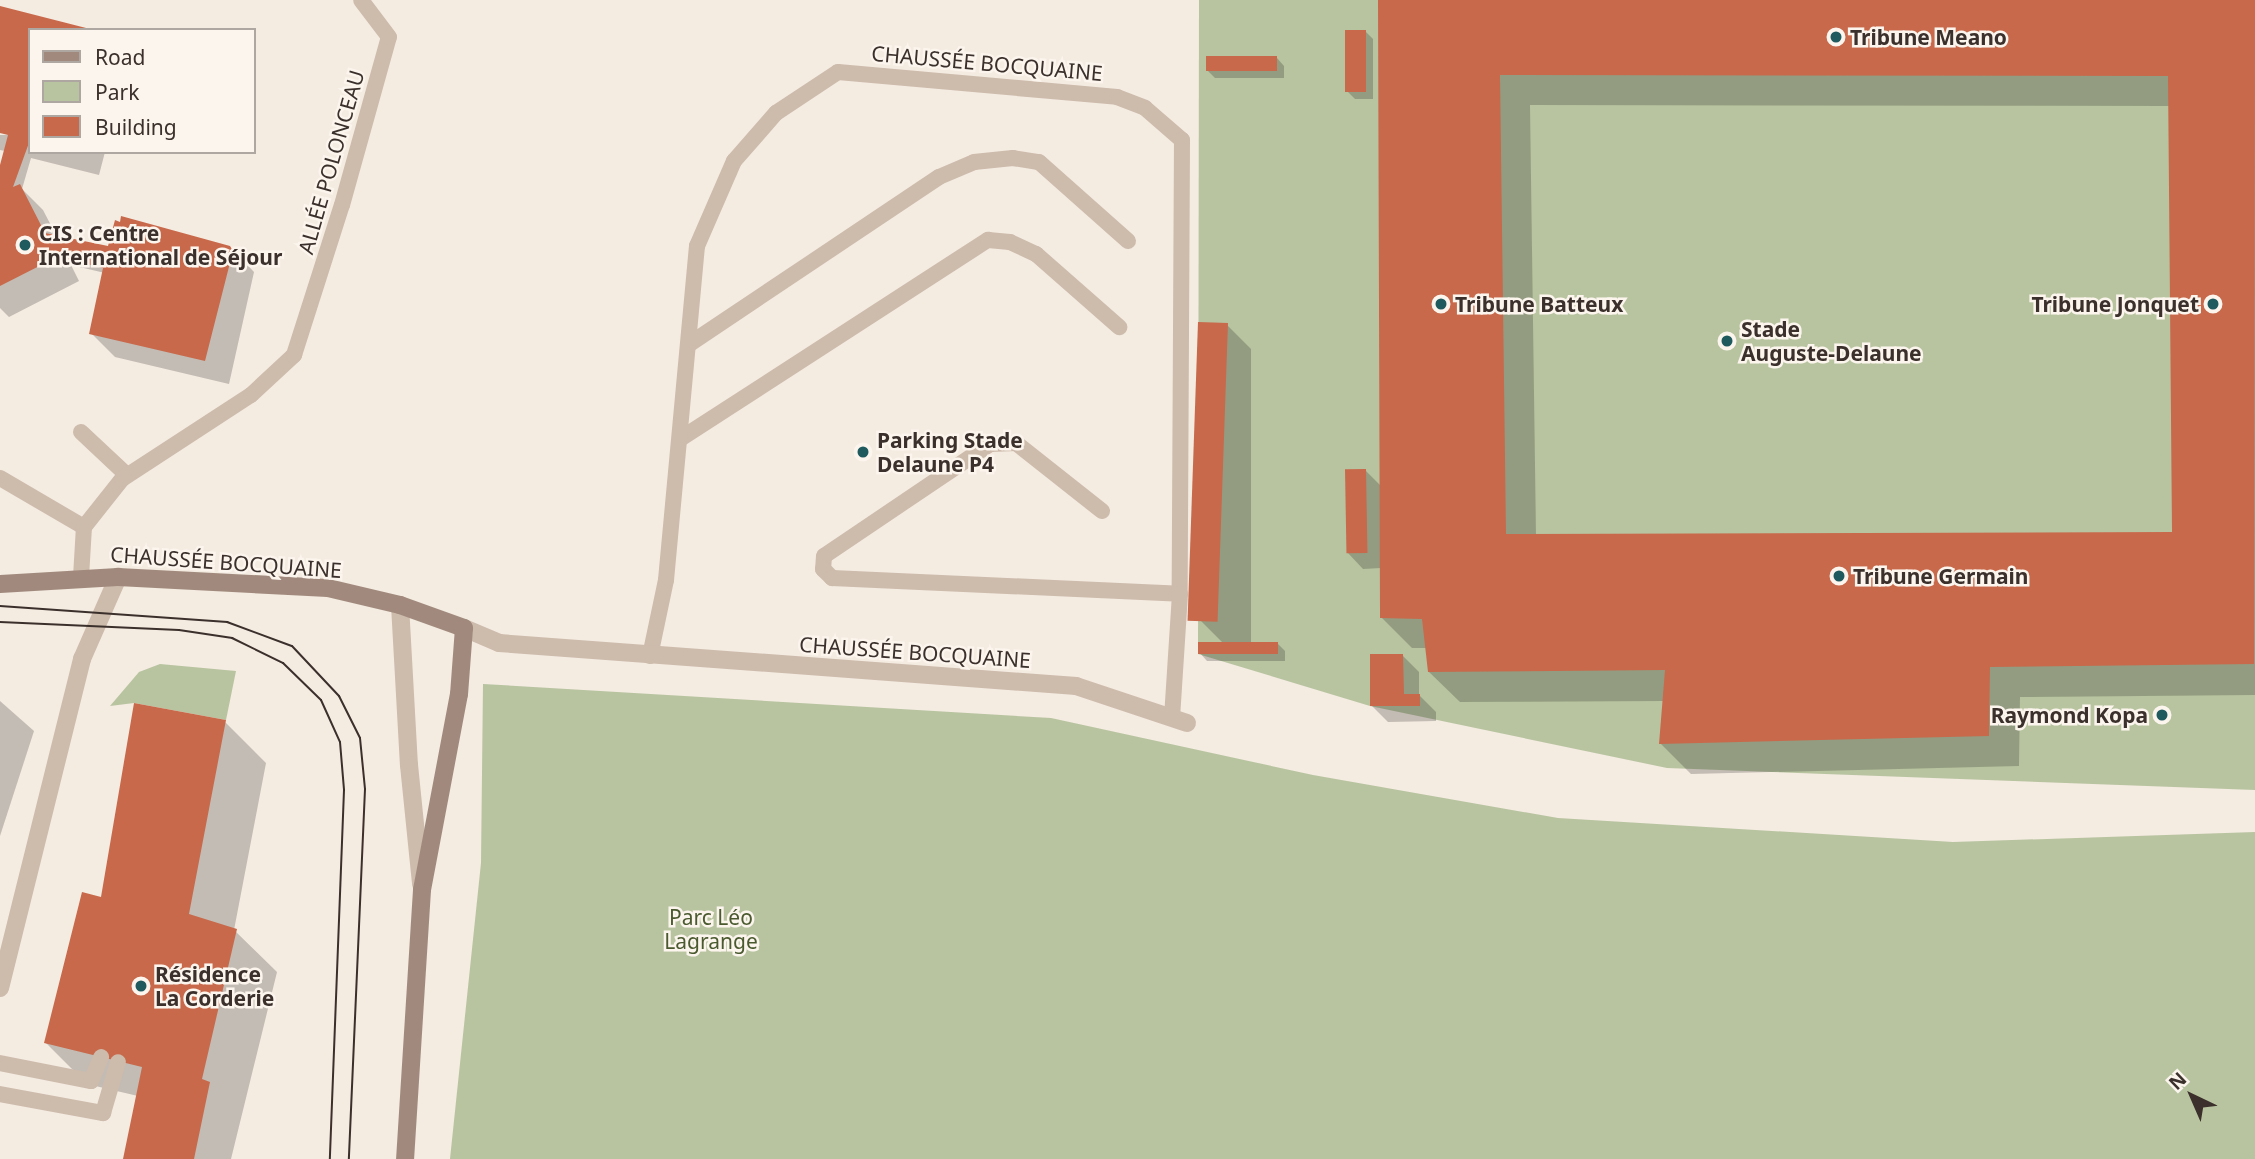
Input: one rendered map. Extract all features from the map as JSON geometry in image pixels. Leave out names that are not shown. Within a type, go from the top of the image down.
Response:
[{"type":"main road","name":"CHAUSSÉE BOCQUAINE","points":[[0,584],[80,577],[118,577],[328,588],[400,605],[464,628]]},
{"type":"main road","points":[[405,1159],[422,890],[459,694],[464,628]]},
{"type":"street","points":[[0,988],[77,677],[93,627],[118,577]]},
{"type":"street","points":[[400,605],[409,765],[422,890]]},
{"type":"street","name":"CHAUSSÉE BOCQUAINE","points":[[464,628],[499,643],[1076,686],[1179,721]]},
{"type":"lane","name":"ALLÉE POLONCEAU","points":[[85,527],[127,475],[251,396],[293,355],[342,205],[389,37],[361,0]]},
{"type":"lane","name":"CHAUSSÉE BOCQUAINE","points":[[650,656],[666,580],[697,246],[734,161],[776,113],[838,72],[1117,97],[1145,108],[1182,140],[1179,721]]},
{"type":"lane","points":[[688,345],[939,177],[974,162],[1013,158],[1039,162],[1128,241]]},
{"type":"lane","points":[[680,439],[988,240],[1010,242],[1036,254],[1119,327]]},
{"type":"lane","points":[[81,432],[127,475]]},
{"type":"lane","points":[[1102,511],[1016,443],[990,444],[824,555],[823,569],[832,578],[1180,594]]},
{"type":"lane","points":[[0,478],[85,527],[80,577]]},
{"type":"lane","points":[[0,1063],[91,1081],[101,1058]]},
{"type":"lane","points":[[0,1094],[103,1113],[118,1062]]},
{"type":"green space","name":"Stade Auguste-Delaune","points":[[1199,0],[2255,0],[2255,790],[1667,768],[1370,706],[1198,654]]},
{"type":"green space","points":[[160,664],[236,671],[226,720],[134,703],[110,706],[139,672]]},
{"type":"green space","name":"Parc Léo Lagrange","points":[[483,684],[1051,718],[1313,775],[1558,818],[1953,842],[2255,832],[2255,1159],[450,1159],[481,863]]},
{"type":"building","points":[[1378,0],[2255,0],[2254,664],[1990,667],[1989,736],[1659,744],[1665,670],[1428,672],[1422,619],[1380,618]],"holes":[[[1500,75],[2168,76],[2172,532],[1506,534]]]},
{"type":"building","points":[[0,6],[86,28],[28,28],[28,146],[13,187],[20,184],[45,233],[108,246],[115,220],[120,222],[121,216],[230,246],[233,251],[205,361],[89,334],[103,268],[57,257],[0,286],[0,165],[8,135],[0,133]]},
{"type":"building","points":[[1345,30],[1366,30],[1366,92],[1345,92]]},
{"type":"building","points":[[1206,56],[1277,56],[1277,71],[1206,71]]},
{"type":"building","points":[[1198,322],[1228,323],[1218,622],[1188,621]]},
{"type":"building","points":[[1345,469],[1366,469],[1367,553],[1346,553]]},
{"type":"building","points":[[1198,642],[1278,642],[1278,654],[1198,654]]},
{"type":"building","points":[[1370,654],[1403,654],[1404,694],[1420,694],[1420,706],[1370,706]]},
{"type":"building","points":[[134,703],[226,720],[189,914],[237,929],[202,1079],[210,1082],[194,1159],[123,1159],[142,1067],[44,1043],[82,892],[101,897]]},
{"type":"tram line","points":[[0,606],[227,622],[292,646],[339,696],[360,738],[365,789],[349,1159]]},
{"type":"tram line","points":[[0,622],[179,630],[232,638],[283,663],[321,700],[340,742],[344,790],[330,1159]]},
{"type":"place","name":"Tribune Meano","points":[[1836,37]]},
{"type":"place","name":"CIS : Centre International de Séjour","points":[[25,245]]},
{"type":"place","name":"Tribune Batteux","points":[[1441,304]]},
{"type":"place","name":"Tribune Jonquet","points":[[2213,304]]},
{"type":"place","name":"Stade Auguste-Delaune","points":[[1727,341]]},
{"type":"place","name":"Parking Stade Delaune P4","points":[[863,452]]},
{"type":"place","name":"Tribune Germain","points":[[1839,576]]},
{"type":"place","name":"Raymond Kopa","points":[[2162,715]]},
{"type":"place","name":"Résidence La Corderie","points":[[141,986]]}]
